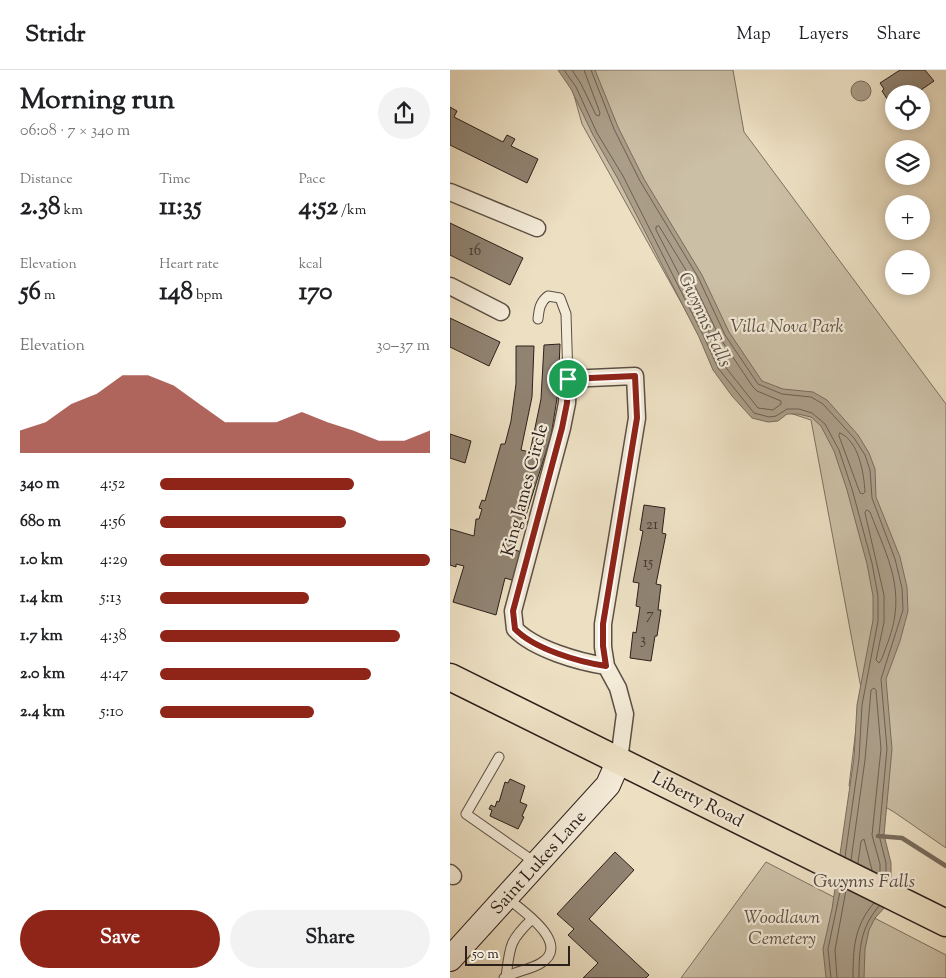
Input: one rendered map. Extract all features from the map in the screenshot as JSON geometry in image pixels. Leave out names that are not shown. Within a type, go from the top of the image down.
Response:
[{"type":"main road","name":"Liberty Road","points":[[450,677],[946,923]]},
{"type":"street","points":[[450,192],[537,228]]},
{"type":"street","points":[[450,286],[501,312]]},
{"type":"street","points":[[568,379],[635,376],[637,418],[603,624],[603,646],[606,666],[618,688],[625,714],[619,760]]},
{"type":"street","name":"King James Circle","points":[[568,379],[567,403],[562,428],[512,620],[515,629],[528,640],[585,663],[606,666]]},
{"type":"street","name":"Saint Lukes Lane","points":[[450,959],[608,785],[619,760]]},
{"type":"lane","points":[[538,319],[538,308],[543,300],[548,296],[560,298],[566,314],[568,379]]},
{"type":"lane","points":[[498,757],[466,814],[536,864]]},
{"type":"lane","points":[[505,977],[538,964],[550,954],[551,947],[546,931],[506,897]]},
{"type":"lane","points":[[505,977],[513,939],[532,919]]},
{"type":"green space","name":"Villa Nova Park","points":[[567,70],[733,70],[744,132],[946,404],[946,848],[894,812],[849,786],[861,688],[811,420],[732,394],[582,124]]},
{"type":"green space","name":"Woodlawn Cemetery","points":[[766,862],[946,955],[946,978],[681,978]]},
{"type":"water","name":"Gwynns Falls","points":[[558,70],[595,70],[618,127],[644,179],[702,275],[729,332],[762,381],[783,389],[813,392],[827,400],[858,435],[869,453],[875,469],[876,497],[900,557],[907,587],[908,611],[900,641],[886,679],[892,749],[884,835],[891,863],[891,880],[886,906],[875,918],[869,930],[865,949],[864,978],[826,978],[823,949],[832,909],[854,758],[857,705],[873,620],[873,596],[867,564],[847,490],[834,451],[821,426],[811,417],[787,414],[778,421],[768,422],[752,418],[732,396],[713,370],[699,337],[618,179],[593,135],[571,89]]},
{"type":"water","points":[[861,81],[868,84],[871,91],[868,98],[861,101],[854,98],[851,91],[854,84]]},
{"type":"building","points":[[900,70],[925,70],[934,81],[928,85],[885,85],[885,96],[882,91],[884,89],[880,83]]},
{"type":"building","points":[[450,107],[457,111],[454,117],[503,142],[507,135],[515,139],[511,146],[538,159],[527,183],[450,145]]},
{"type":"building","points":[[450,223],[523,258],[510,285],[450,255]]},
{"type":"building","points":[[450,318],[500,342],[489,366],[450,347]]},
{"type":"building","points":[[560,344],[558,392],[551,436],[515,550],[531,555],[522,583],[505,578],[496,615],[453,602],[464,566],[456,564],[456,567],[450,565],[450,529],[474,536],[476,519],[479,519],[482,509],[479,508],[482,500],[485,501],[501,444],[505,444],[511,421],[516,384],[516,346],[534,346],[532,397],[521,450],[530,452],[541,399],[544,345]]},
{"type":"building","points":[[450,434],[471,441],[465,463],[450,458]]},
{"type":"building","points":[[644,505],[665,508],[662,533],[666,534],[656,584],[661,585],[658,610],[661,610],[651,661],[630,658],[633,632],[636,633],[640,607],[636,606],[639,583],[633,582],[643,531],[640,530]]},
{"type":"building","points":[[510,779],[525,786],[520,802],[527,805],[518,829],[490,816],[492,810],[489,809],[491,805],[495,807],[497,801],[499,802],[505,782],[508,783]]},
{"type":"building","points":[[615,852],[634,870],[589,919],[649,975],[646,978],[583,978],[598,963],[568,935],[574,929],[557,914]]},
{"type":"waterway","points":[[878,836],[902,838],[946,866]]},
{"type":"route","points":[[635,376],[637,418],[603,624],[603,646],[606,666],[585,663],[528,640],[515,629],[512,620],[562,428],[567,403],[568,379],[635,376]]}]
